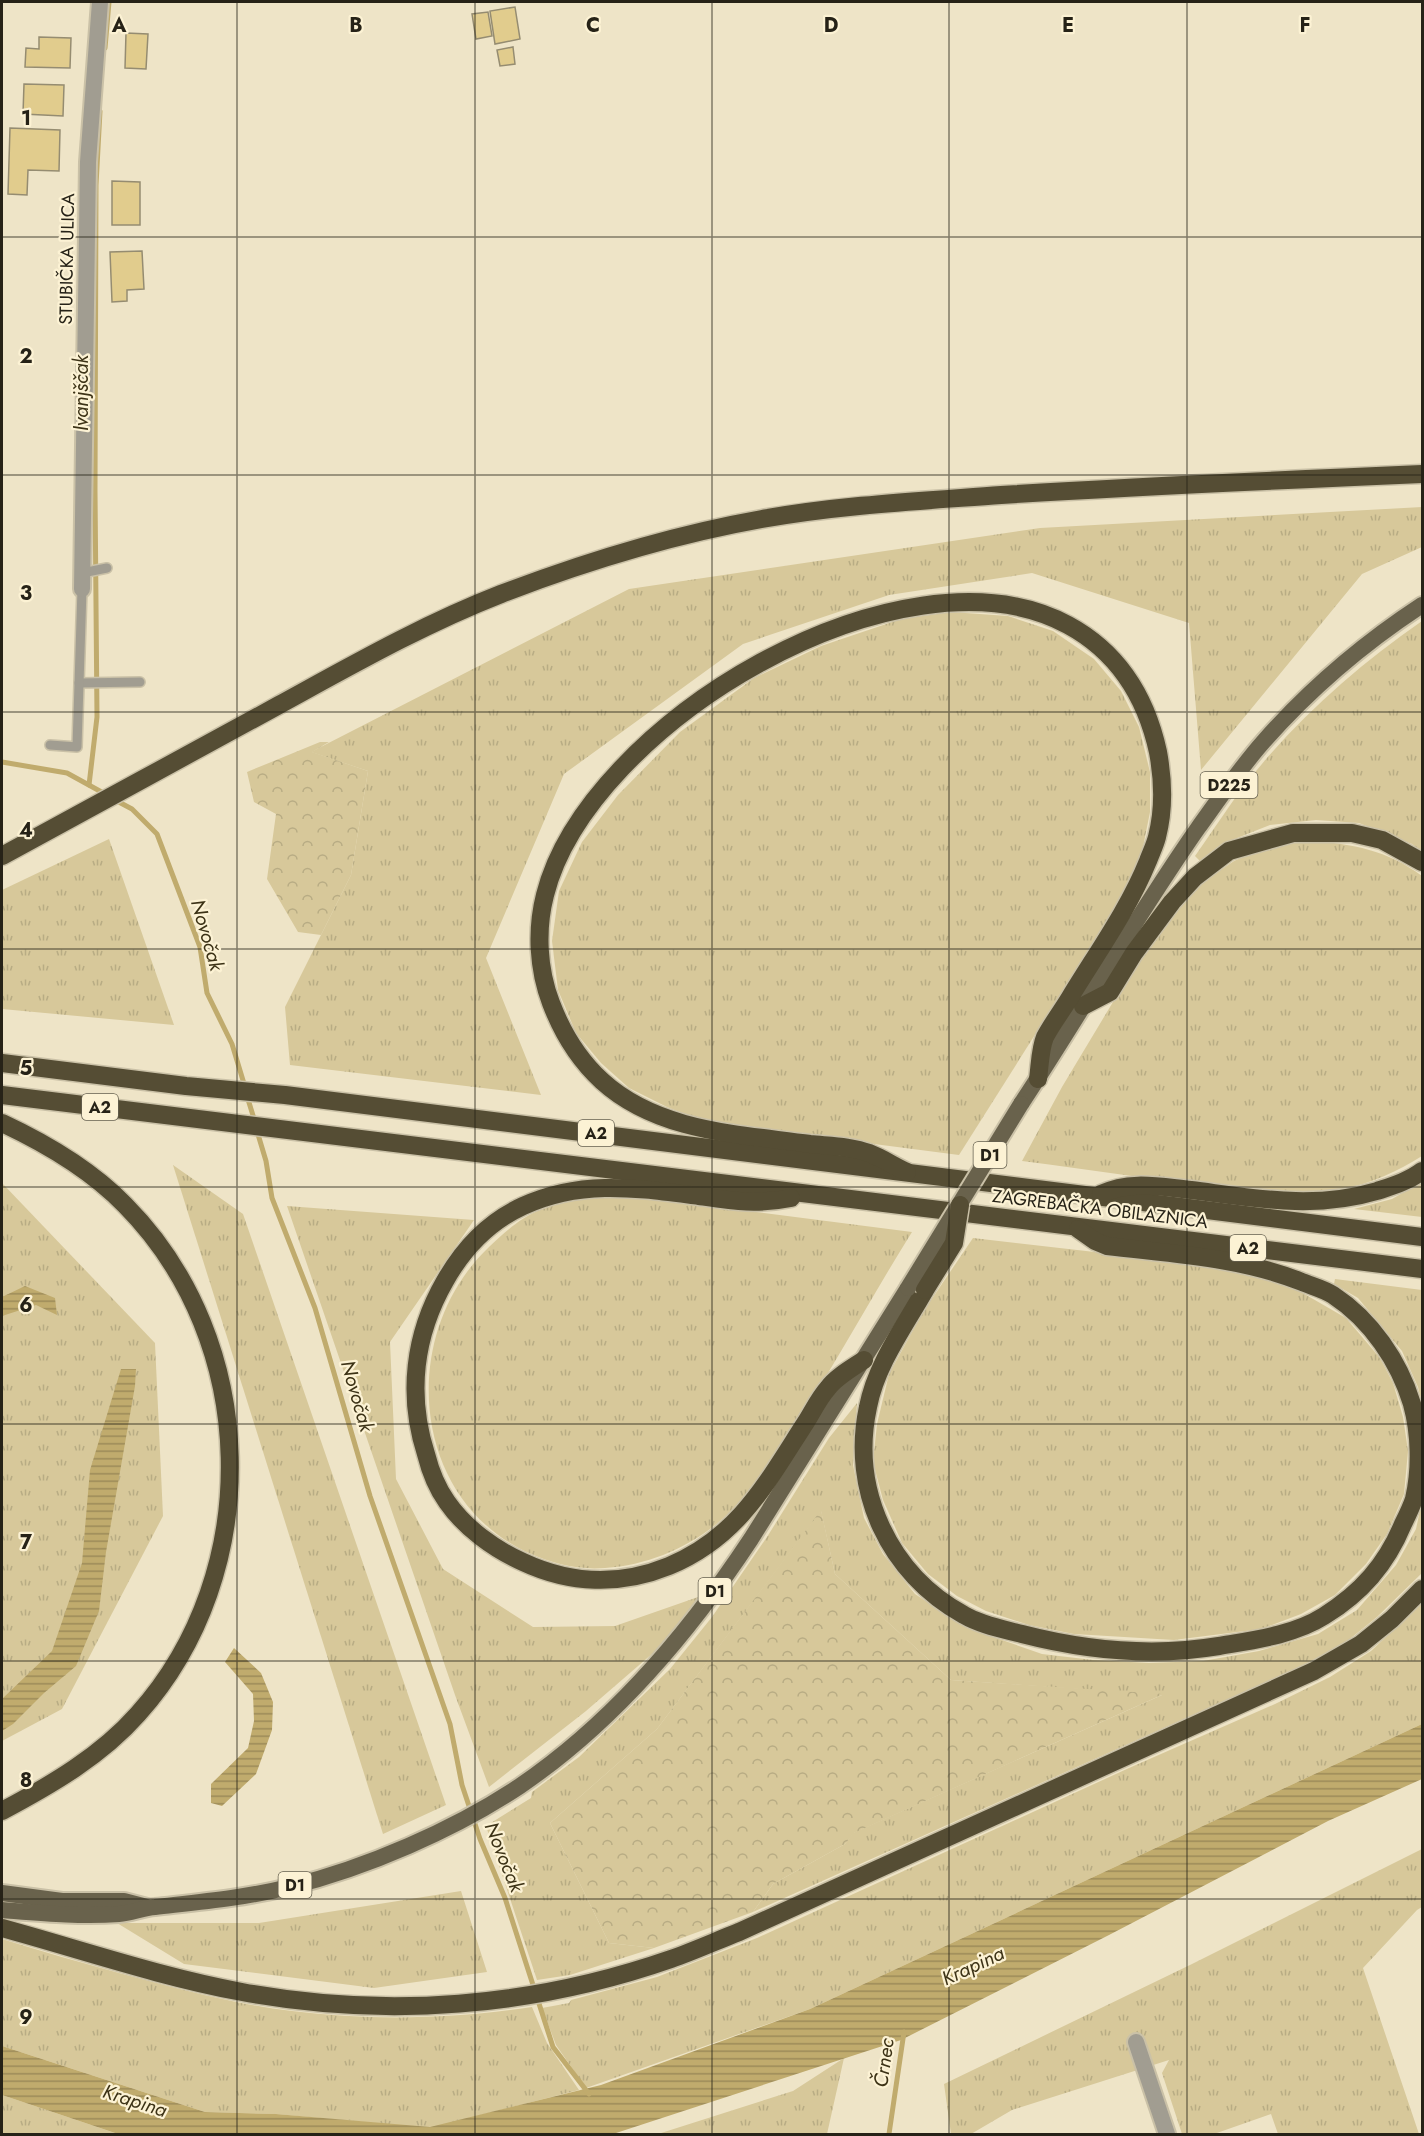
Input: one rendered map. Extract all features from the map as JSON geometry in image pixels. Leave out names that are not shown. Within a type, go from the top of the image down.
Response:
[{"type":"highway","points":[[2,856],[425,628],[500,595],[582,566],[659,543],[758,519],[815,510],[1084,490],[1422,474]]},
{"type":"highway","points":[[907,1172],[865,1151],[704,1129],[662,1118],[629,1100],[603,1081],[578,1053],[558,1023],[545,988],[540,930],[545,894],[556,864],[573,832],[606,784],[645,745],[706,696],[740,673],[779,652],[816,636],[853,622],[911,607],[953,602],[978,601],[1033,609],[1084,634],[1107,651],[1139,695],[1158,753],[1162,790],[1157,837],[1127,906],[1043,1040],[1038,1079]]},
{"type":"highway","points":[[1083,1006],[1110,992],[1134,953],[1172,902],[1195,877],[1229,851],[1293,833],[1352,833],[1382,840],[1422,862]]},
{"type":"highway","name":"A2","points":[[2,1063],[186,1086],[285,1095],[907,1172]]},
{"type":"highway","name":"A2","points":[[2,1095],[808,1194]]},
{"type":"highway","points":[[2,1123],[45,1143],[90,1174],[126,1206],[160,1247],[183,1284],[204,1327],[220,1375],[229,1427],[231,1472],[226,1531],[214,1581],[194,1629],[168,1675],[138,1714],[102,1749],[45,1788],[2,1810]]},
{"type":"highway","points":[[1097,1196],[1109,1190],[1138,1184],[1275,1201],[1339,1200],[1394,1186],[1422,1171]]},
{"type":"highway","name":"ZAGREBAČKA OBILAZNICA","points":[[907,1172],[1422,1237]]},
{"type":"highway","points":[[808,1194],[753,1203],[660,1191],[572,1189],[520,1207],[485,1230],[462,1253],[430,1311],[417,1362],[414,1406],[430,1469],[446,1501],[465,1522],[499,1551],[542,1571],[582,1581],[626,1578],[667,1567],[699,1551],[724,1533],[754,1502],[829,1386],[864,1360]]},
{"type":"highway","name":"ZAGREBAČKA OBILAZNICA","points":[[808,1194],[1422,1269]]},
{"type":"highway","points":[[960,1205],[954,1243],[916,1289],[879,1370],[868,1407],[863,1448],[865,1483],[876,1518],[894,1551],[914,1576],[935,1596],[965,1616],[998,1628],[1085,1647],[1145,1653],[1194,1650],[1282,1634],[1322,1618],[1363,1587],[1390,1550],[1414,1500],[1418,1464],[1417,1423],[1404,1380],[1386,1348],[1356,1312],[1331,1293],[1256,1266],[1107,1246],[1074,1227]]},
{"type":"highway","points":[[2,1928],[184,1979],[242,1992],[315,2003],[414,2007],[511,1999],[569,1988],[672,1958],[739,1932],[1314,1671],[1361,1644],[1392,1619],[1422,1589]]},
{"type":"main road","name":"D225","points":[[1038,1079],[1170,867],[1221,795],[1264,741],[1308,696],[1369,642],[1422,605]]},
{"type":"main road","name":"D1","points":[[960,1205],[1038,1079]]},
{"type":"main road","name":"D1","points":[[2,1910],[87,1915],[122,1914],[289,1887],[371,1861],[433,1834],[476,1813],[521,1785],[590,1730],[622,1700],[674,1644],[734,1566],[864,1360],[916,1289]]},
{"type":"main road","name":"D1","points":[[2,1893],[62,1901],[124,1901],[151,1908]]},
{"type":"street","name":"STUBIČKA ULICA","points":[[83,578],[88,162],[100,2]]},
{"type":"street","points":[[1136,2042],[1167,2134]]},
{"type":"lane","points":[[50,745],[77,747],[82,683],[83,578],[107,567]]},
{"type":"lane","points":[[82,683],[140,682]]},
{"type":"green space","points":[[1422,507],[1422,547],[1362,574],[1201,770],[1189,623],[1032,573],[889,595],[743,644],[564,774],[486,958],[541,1095],[290,1065],[285,1007],[351,875],[368,771],[311,752],[629,589],[1040,528]]},
{"type":"green space","points":[[951,612],[1008,616],[1053,631],[1094,659],[1121,691],[1139,727],[1150,772],[1150,812],[1141,857],[1117,905],[959,1155],[705,1122],[667,1107],[629,1088],[601,1063],[576,1033],[558,990],[552,941],[559,891],[582,842],[618,795],[680,732],[754,678],[821,646],[901,619]]},
{"type":"green space","points":[[1422,621],[1422,852],[1412,844],[1359,823],[1316,820],[1270,825],[1227,842],[1200,861],[1195,856],[1248,781],[1287,736],[1351,675]]},
{"type":"green space","points":[[320,742],[329,742],[312,752],[368,771],[351,875],[321,935],[298,932],[267,879],[276,814],[254,802],[247,772]]},
{"type":"green space","points":[[109,839],[174,1025],[2,1009],[2,890]]},
{"type":"green space","points":[[1311,841],[1341,844],[1383,854],[1422,876],[1422,1156],[1374,1180],[1343,1189],[1304,1192],[1184,1183],[1022,1161],[1062,1087],[1140,957],[1162,925],[1197,886],[1234,861],[1268,846]]},
{"type":"green space","points":[[173,1165],[243,1214],[446,1805],[383,1834]]},
{"type":"green space","points":[[1422,1182],[1422,1217],[1354,1209],[1392,1199]]},
{"type":"green space","points":[[2,1183],[155,1343],[163,1516],[62,1709],[2,1741]]},
{"type":"green space","points":[[607,1197],[663,1200],[912,1232],[789,1435],[748,1493],[732,1510],[704,1533],[673,1551],[623,1566],[585,1568],[557,1563],[529,1553],[489,1528],[459,1494],[440,1455],[430,1412],[430,1367],[440,1324],[460,1283],[489,1247],[519,1221],[540,1210],[565,1202]]},
{"type":"green space","points":[[287,1206],[474,1220],[390,1342],[396,1479],[443,1569],[533,1627],[615,1626],[701,1596],[660,1647],[586,1711],[489,1787],[455,1695]]},
{"type":"green space","points":[[973,1238],[1182,1262],[1250,1273],[1301,1292],[1346,1318],[1380,1358],[1393,1383],[1403,1417],[1408,1451],[1404,1494],[1387,1534],[1366,1564],[1335,1595],[1301,1614],[1261,1629],[1174,1640],[1074,1634],[1029,1625],[986,1611],[957,1596],[928,1574],[902,1543],[883,1500],[873,1462],[877,1424],[889,1374],[923,1312]]},
{"type":"green space","points":[[1335,1279],[1422,1290],[1422,1403],[1418,1387],[1402,1351],[1358,1298],[1334,1284]]},
{"type":"green space","points":[[857,1403],[853,1465],[864,1518],[883,1554],[915,1594],[956,1621],[979,1632],[1042,1654],[1149,1663],[1203,1661],[1259,1651],[1318,1634],[1357,1610],[1396,1565],[1416,1529],[1422,1501],[1422,1573],[1377,1617],[1346,1642],[1300,1667],[753,1912],[773,1884],[845,1844],[853,1833],[1162,1695],[951,1680],[835,1574],[821,1511],[657,1729],[550,1823],[609,1943],[654,1948],[570,1975],[537,1980],[486,1826],[531,1798],[532,1792],[579,1757],[670,1669],[712,1617],[767,1537],[829,1438]]},
{"type":"green space","points":[[821,1510],[835,1574],[951,1680],[1164,1694],[854,1833],[845,1844],[773,1884],[753,1912],[654,1948],[609,1943],[550,1823],[657,1729]]},
{"type":"green space","points":[[1422,1603],[1422,1724],[810,2009],[586,2088],[556,2045],[542,2008],[569,2003],[571,2000],[657,1977],[757,1938],[1275,1704],[1330,1677],[1371,1651]]},
{"type":"green space","points":[[1422,1849],[1422,1907],[1363,1968],[1419,2134],[1278,2134],[1271,2114],[1214,2134],[1182,2134],[1162,2073],[1169,2060],[1012,2110],[971,2134],[951,2134],[944,2084]]},
{"type":"green space","points":[[461,1891],[487,1972],[374,1988],[184,1964],[117,1923],[259,1923]]},
{"type":"green space","points":[[2,1939],[183,1990],[292,2011],[352,2016],[412,2017],[473,2014],[532,2007],[547,2043],[579,2090],[430,2128],[276,2114],[205,2112],[2,2046]]},
{"type":"green space","points":[[844,2058],[827,2134],[658,2134],[793,2091]]},
{"type":"green space","points":[[2,2095],[118,2134],[2,2134]]},
{"type":"water","points":[[25,1286],[55,1298],[57,1315],[36,1305],[2,1316],[2,1297]]},
{"type":"water","points":[[121,1369],[136,1369],[135,1386],[106,1552],[99,1611],[76,1666],[44,1693],[13,1724],[2,1731],[2,1699],[52,1651],[82,1563],[90,1470]]},
{"type":"water","points":[[234,1648],[261,1673],[273,1702],[272,1730],[256,1774],[222,1806],[211,1803],[211,1784],[248,1748],[254,1721],[253,1694],[225,1662]]},
{"type":"water","name":"Krapina","points":[[1422,1724],[1422,1779],[1328,1821],[901,2040],[613,2134],[118,2134],[2,2095],[2,2046],[205,2112],[276,2114],[430,2127],[601,2085],[810,2009]]},
{"type":"building","points":[[515,7],[520,39],[495,44],[490,11]]},
{"type":"building","points":[[488,12],[492,36],[476,39],[472,14]]},
{"type":"building","points":[[126,33],[148,34],[146,69],[125,68]]},
{"type":"building","points":[[39,37],[71,38],[70,68],[25,67],[26,48],[39,49]]},
{"type":"building","points":[[513,47],[515,64],[500,66],[497,50]]},
{"type":"building","points":[[24,84],[64,85],[63,116],[23,114]]},
{"type":"building","points":[[10,128],[60,130],[59,171],[28,170],[27,195],[8,194]]},
{"type":"building","points":[[112,181],[140,182],[140,225],[112,225]]},
{"type":"building","points":[[142,251],[144,289],[127,290],[127,301],[112,302],[110,252]]},
{"type":"waterway","name":"Ivanjščak","points":[[105,48],[109,2]]},
{"type":"waterway","name":"Ivanjščak","points":[[89,785],[97,717],[96,185],[100,111]]},
{"type":"waterway","name":"Novočak","points":[[2,762],[67,773],[107,795]]},
{"type":"waterway","name":"Novočak","points":[[115,800],[132,809],[157,834],[200,947],[207,993],[232,1044],[245,1087]]},
{"type":"waterway","name":"Novočak","points":[[247,1096],[255,1122]]},
{"type":"waterway","name":"Novočak","points":[[257,1131],[266,1161],[272,1198],[315,1308],[370,1496],[450,1724],[462,1785],[480,1839],[505,1898],[553,2047],[589,2094]]},
{"type":"waterway","name":"Črnec","points":[[889,2134],[904,2032]]}]
